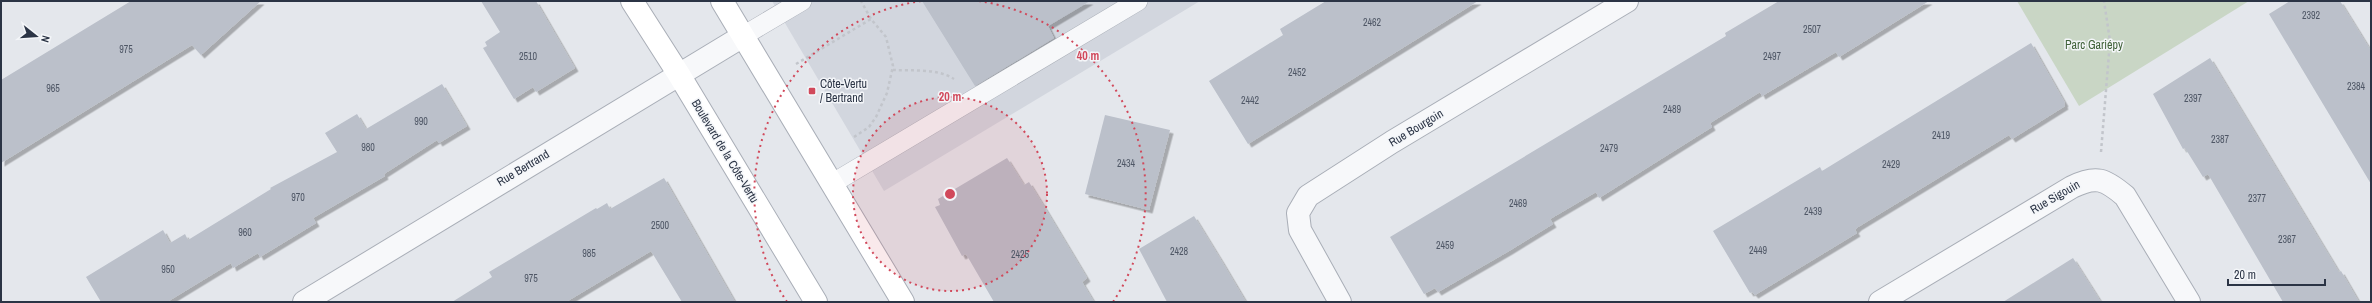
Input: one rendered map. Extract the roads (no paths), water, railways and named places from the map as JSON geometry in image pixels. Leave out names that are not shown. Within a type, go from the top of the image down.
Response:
[{"type":"main road","name":"Boulevard de la Côte-Vertu","points":[[632,1],[678,73],[816,302]]},
{"type":"main road","points":[[722,1],[833,183],[903,302]]},
{"type":"street","name":"Rue Bourgoin","points":[[1340,302],[1300,230],[1298,214],[1308,196],[1385,146],[1627,1]]},
{"type":"street","name":"Rue Bertrand","points":[[304,302],[678,73],[743,36]]},
{"type":"street","name":"Rue Sigouin","points":[[1880,302],[2086,180],[2099,180],[2113,186],[2125,196],[2189,302]]},
{"type":"lane","points":[[743,36],[802,1]]},
{"type":"lane","points":[[833,183],[1138,1]]},
{"type":"place","name":"Côte-Vertu / Bertrand","points":[[812,91]]},
{"type":"park label","name":"Parc Gariépy","points":[[2094,45]]}]
